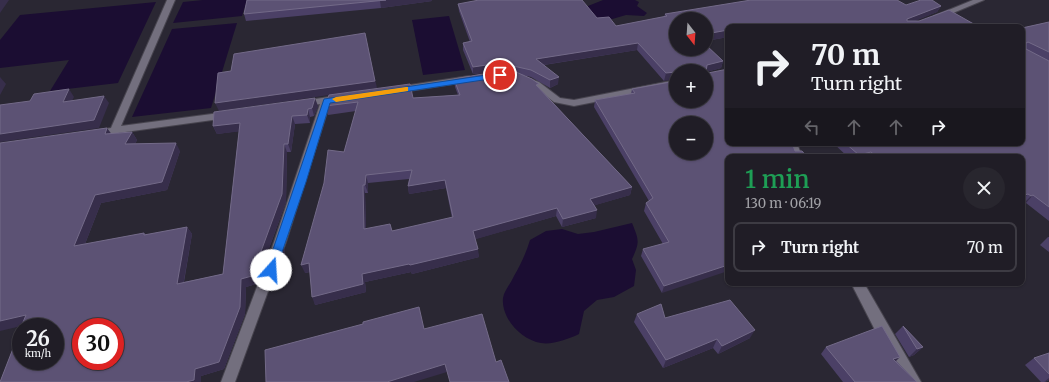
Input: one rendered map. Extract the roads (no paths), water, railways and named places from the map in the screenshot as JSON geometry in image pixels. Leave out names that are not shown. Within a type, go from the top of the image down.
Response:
[{"type":"street","points":[[115,130],[171,0]]},
{"type":"street","points":[[928,20],[951,14],[980,0]]},
{"type":"street","points":[[518,77],[536,84],[557,100],[574,103],[669,84]]},
{"type":"street","points":[[390,91],[481,78]]},
{"type":"street","points":[[290,106],[350,97]]},
{"type":"street","points":[[228,382],[261,300],[301,182],[326,101]]},
{"type":"street","points":[[84,135],[238,114]]},
{"type":"street","points":[[859,286],[880,326],[914,382]]}]
